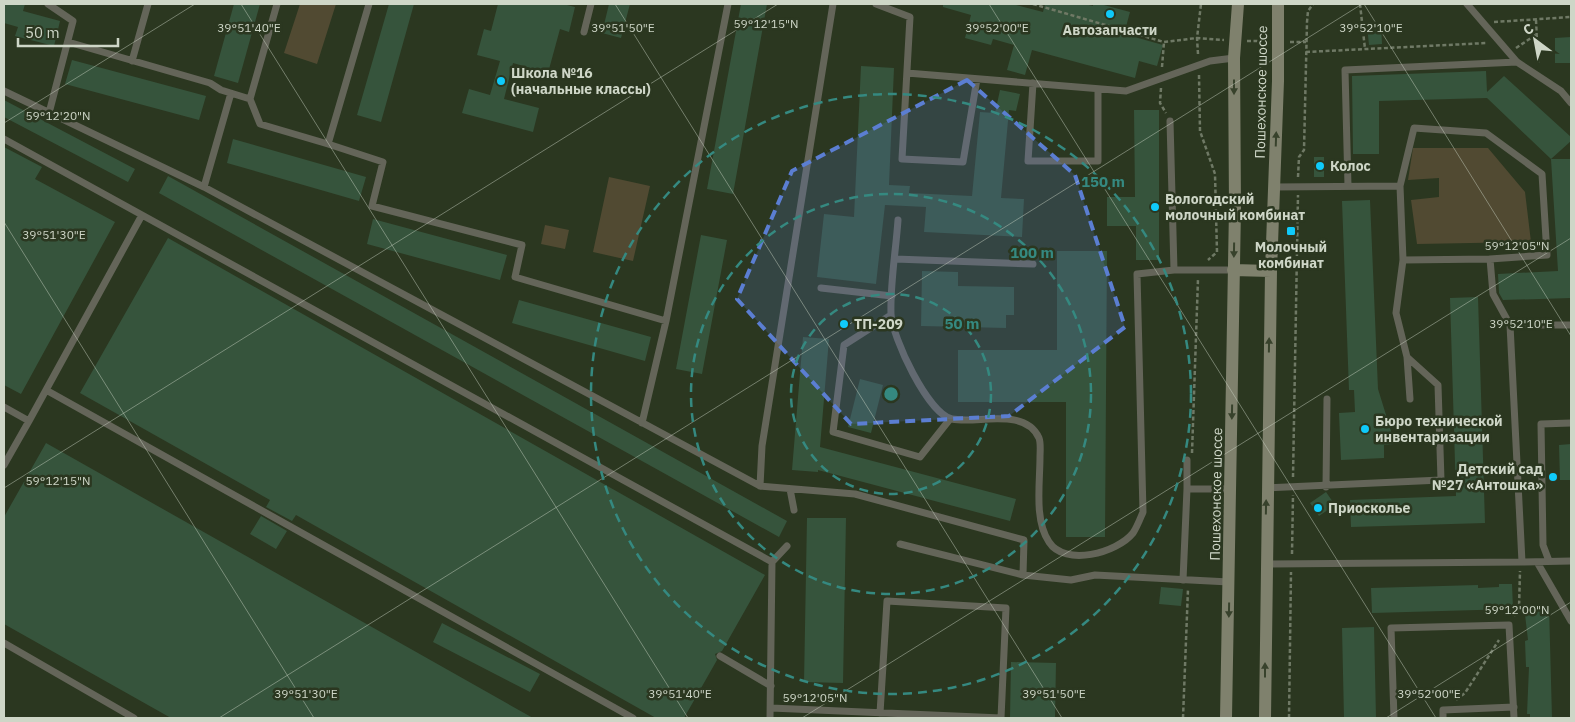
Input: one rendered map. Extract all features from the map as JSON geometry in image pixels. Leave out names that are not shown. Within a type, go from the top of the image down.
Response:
[{"type":"main road","name":"Пошехонское шоссе","points":[[1226,718],[1230,582],[1234,58],[1238,4]]},
{"type":"main road","name":"Пошехонское шоссе","points":[[1264,718],[1270,271],[1278,4]]},
{"type":"main road","points":[[1233,270],[1270,271]]},
{"type":"lane","points":[[48,4],[72,21],[49,114]]},
{"type":"lane","points":[[132,61],[148,4]]},
{"type":"lane","points":[[277,4],[250,99],[260,124],[384,162],[372,206],[522,245],[515,277],[666,321]]},
{"type":"lane","points":[[328,144],[369,4]]},
{"type":"lane","points":[[584,32],[591,4]]},
{"type":"lane","points":[[642,423],[666,321],[728,4]]},
{"type":"lane","points":[[760,486],[762,446],[833,4]]},
{"type":"lane","points":[[876,4],[910,17],[902,159],[963,162],[977,79]]},
{"type":"lane","points":[[1467,4],[1517,62],[1561,91],[1571,103]]},
{"type":"lane","points":[[68,42],[210,83],[250,99]]},
{"type":"lane","points":[[908,73],[1126,91],[1210,61],[1234,58]]},
{"type":"lane","points":[[1348,186],[1345,70],[1517,62]]},
{"type":"lane","points":[[1033,83],[1028,161],[1098,161],[1098,89]]},
{"type":"lane","points":[[4,91],[204,187],[760,486],[855,494],[1024,540],[1023,575]]},
{"type":"lane","points":[[204,187],[231,93]]},
{"type":"lane","points":[[1170,121],[1174,270]]},
{"type":"lane","points":[[1403,260],[1490,259],[1547,255],[1542,174],[1486,133],[1414,128],[1400,186],[1403,260],[1396,314],[1407,357],[1410,400]]},
{"type":"lane","points":[[4,139],[772,562]]},
{"type":"lane","points":[[1274,187],[1400,186]]},
{"type":"lane","points":[[4,465],[142,215]]},
{"type":"lane","points":[[898,220],[891,315],[901,347],[919,384],[933,406],[950,419],[1007,419],[1027,424],[1040,439],[1041,527],[1050,544],[1062,554],[1094,555],[1115,546],[1133,533],[1143,512],[1137,274],[1198,269],[1233,270]]},
{"type":"lane","points":[[895,258],[1033,264]]},
{"type":"lane","points":[[1490,259],[1493,294],[1510,325],[1522,562]]},
{"type":"lane","points":[[821,288],[892,296]]},
{"type":"lane","points":[[891,315],[844,345],[833,432],[920,458],[950,419]]},
{"type":"lane","points":[[1510,325],[1571,325]]},
{"type":"lane","points":[[1267,488],[1441,480],[1438,385],[1407,357]]},
{"type":"lane","points":[[46,390],[633,718]]},
{"type":"lane","points":[[1326,486],[1327,399]]},
{"type":"lane","points":[[4,407],[29,421]]},
{"type":"lane","points":[[1549,561],[1543,545],[1540,424],[1571,423]]},
{"type":"lane","points":[[1183,580],[1187,460]]},
{"type":"lane","points":[[790,489],[794,510]]},
{"type":"lane","points":[[1187,489],[1231,489]]},
{"type":"lane","points":[[900,544],[1023,575],[1071,580],[1095,575],[1230,582]]},
{"type":"lane","points":[[770,718],[772,562],[787,546]]},
{"type":"lane","points":[[1266,564],[1571,561]]},
{"type":"lane","points":[[1537,562],[1571,621]]},
{"type":"lane","points":[[770,708],[855,715],[880,713],[912,716],[1001,718],[1006,608],[887,601],[880,713]]},
{"type":"lane","points":[[1394,718],[1391,628],[1509,625],[1514,718]]},
{"type":"lane","points":[[4,643],[134,718]]},
{"type":"lane","points":[[720,656],[771,686]]},
{"type":"lane","points":[[1443,714],[1514,708]]},
{"type":"path","points":[[1033,4],[1164,42],[1197,38],[1306,42]]},
{"type":"path","points":[[1198,269],[1217,252],[1215,174],[1200,131],[1197,38],[1201,4]]},
{"type":"path","points":[[1289,718],[1299,157],[1304,150],[1308,11],[1313,4]]},
{"type":"path","points":[[1360,4],[1365,50]]},
{"type":"path","points":[[1483,23],[1571,18]]},
{"type":"path","points":[[1536,20],[1538,75]]},
{"type":"path","points":[[1509,53],[1537,34]]},
{"type":"path","points":[[1306,52],[1499,42]]},
{"type":"path","points":[[1443,714],[1465,693],[1519,609],[1518,583],[1522,562]]},
{"type":"highlighted area","points":[[967,80],[1075,175],[1125,327],[1009,416],[851,424],[737,299],[792,171]]},
{"type":"shaded area","points":[[300,4],[336,4],[317,64],[284,53]]},
{"type":"shaded area","points":[[1413,148],[1488,148],[1525,192],[1531,242],[1417,244],[1411,200],[1439,197],[1439,178],[1408,180]]},
{"type":"shaded area","points":[[609,177],[650,186],[633,261],[593,252]]},
{"type":"shaded area","points":[[545,225],[569,230],[565,249],[541,244]]},
{"type":"building","points":[[4,4],[25,4],[23,11],[60,21],[54,46],[15,36],[18,27],[4,23]]},
{"type":"building","points":[[234,4],[260,4],[238,83],[214,76]]},
{"type":"building","points":[[389,4],[414,4],[381,122],[357,115]]},
{"type":"building","name":"Школа №16 (начальные классы)","points":[[498,4],[563,4],[575,7],[569,32],[560,29],[548,73],[513,63],[504,99],[539,108],[533,132],[462,113],[469,89],[490,95],[500,61],[477,55],[484,29],[491,31]]},
{"type":"building","points":[[609,4],[630,4],[621,38],[602,33]]},
{"type":"building","points":[[741,4],[767,4],[733,194],[707,189]]},
{"type":"building","points":[[943,4],[1012,4],[1043,12],[1045,4],[1084,4],[1093,6],[1093,4],[1100,4],[1130,12],[1124,34],[1163,45],[1157,66],[1139,61],[1135,78],[1032,50],[1025,75],[1007,70],[1014,45],[993,39],[991,45],[965,38],[971,15],[943,7]]},
{"type":"building","points":[[1381,25],[1382,44],[1369,45],[1367,26]]},
{"type":"building","points":[[1571,37],[1571,63],[1555,63],[1555,38]]},
{"type":"building","points":[[72,60],[206,96],[199,120],[65,84]]},
{"type":"building","points":[[861,66],[894,68],[889,185],[910,186],[909,193],[972,196],[980,112],[995,113],[1000,90],[1020,94],[1016,111],[1009,110],[1001,198],[1024,199],[1022,237],[924,232],[926,207],[885,205],[876,284],[817,277],[824,214],[854,217]]},
{"type":"building","points":[[1486,71],[1487,92],[1504,76],[1571,137],[1571,141],[1551,159],[1487,98],[1379,101],[1379,154],[1353,154],[1352,76]]},
{"type":"building","points":[[4,100],[135,169],[128,182],[4,117]]},
{"type":"building","points":[[1134,110],[1159,110],[1159,260],[1136,260],[1136,226],[1107,226],[1107,197],[1135,197]]},
{"type":"building","points":[[233,139],[366,177],[359,201],[227,163]]},
{"type":"building","points":[[4,147],[42,167],[35,179],[115,222],[21,394],[4,385]]},
{"type":"building","points":[[1314,157],[1324,157],[1324,177],[1314,177]]},
{"type":"building","points":[[1551,159],[1571,159],[1571,298],[1503,300],[1499,293],[1498,274],[1558,271]]},
{"type":"building","points":[[168,176],[787,521],[779,537],[159,193]]},
{"type":"building","points":[[1370,200],[1378,389],[1395,444],[1384,445],[1384,458],[1341,460],[1339,413],[1355,412],[1354,390],[1349,390],[1342,201]]},
{"type":"building","points":[[373,219],[507,255],[500,280],[367,244]]},
{"type":"building","points":[[701,235],[727,240],[702,374],[676,369]]},
{"type":"building","points":[[168,238],[765,575],[722,651],[715,654],[717,660],[684,718],[656,718],[296,515],[292,521],[266,507],[270,500],[80,393]]},
{"type":"building","points":[[1057,251],[1107,251],[1105,537],[1066,537],[1066,402],[958,402],[958,350],[1057,350]]},
{"type":"building","points":[[922,271],[958,272],[958,286],[1014,287],[1014,315],[1006,315],[1006,328],[921,326]]},
{"type":"building","points":[[1478,297],[1485,523],[1351,527],[1350,500],[1456,496],[1450,298]]},
{"type":"building","points":[[519,300],[651,337],[645,361],[512,323]]},
{"type":"building","points":[[803,337],[829,339],[820,447],[1016,499],[1010,521],[818,470],[818,472],[792,470]]},
{"type":"building","points":[[860,379],[883,385],[871,433],[848,427]]},
{"type":"building","points":[[46,443],[533,718],[171,718],[4,624],[4,517]]},
{"type":"building","points":[[1571,444],[1571,480],[1560,480],[1559,445]]},
{"type":"building","points":[[1326,492],[1335,505],[1319,516],[1310,503]]},
{"type":"building","points":[[261,516],[287,531],[276,549],[250,534]]},
{"type":"building","points":[[807,518],[846,518],[843,683],[804,682]]},
{"type":"building","points":[[1499,584],[1512,584],[1513,609],[1372,613],[1371,588],[1478,585],[1478,588],[1499,587]]},
{"type":"building","points":[[1161,587],[1183,589],[1181,606],[1159,604]]},
{"type":"building","points":[[1524,606],[1549,606],[1552,718],[1530,718],[1530,714],[1527,714],[1529,667],[1526,667],[1525,641],[1528,640]]},
{"type":"building","points":[[442,623],[540,674],[530,692],[433,642]]},
{"type":"building","points":[[1374,627],[1376,718],[1344,718],[1342,628]]},
{"type":"building","points":[[1011,662],[1056,663],[1055,718],[1010,718]]},
{"type":"place","name":"Автозапчасти","points":[[1110,14]]},
{"type":"place","name":"Школа №16 (начальные классы)","points":[[501,81]]},
{"type":"place","name":"Колос","points":[[1320,166]]},
{"type":"place","name":"Вологодский молочный комбинат","points":[[1155,207]]},
{"type":"place","name":"Молочный комбинат","points":[[1291,231]]},
{"type":"place","name":"ТП-209","points":[[844,324]]},
{"type":"place","name":"Бюро технической инвентаризации","points":[[1365,429]]},
{"type":"place","name":"Детский сад №27 «Антошка»","points":[[1553,477]]},
{"type":"place","name":"Приосколье","points":[[1318,508]]}]
